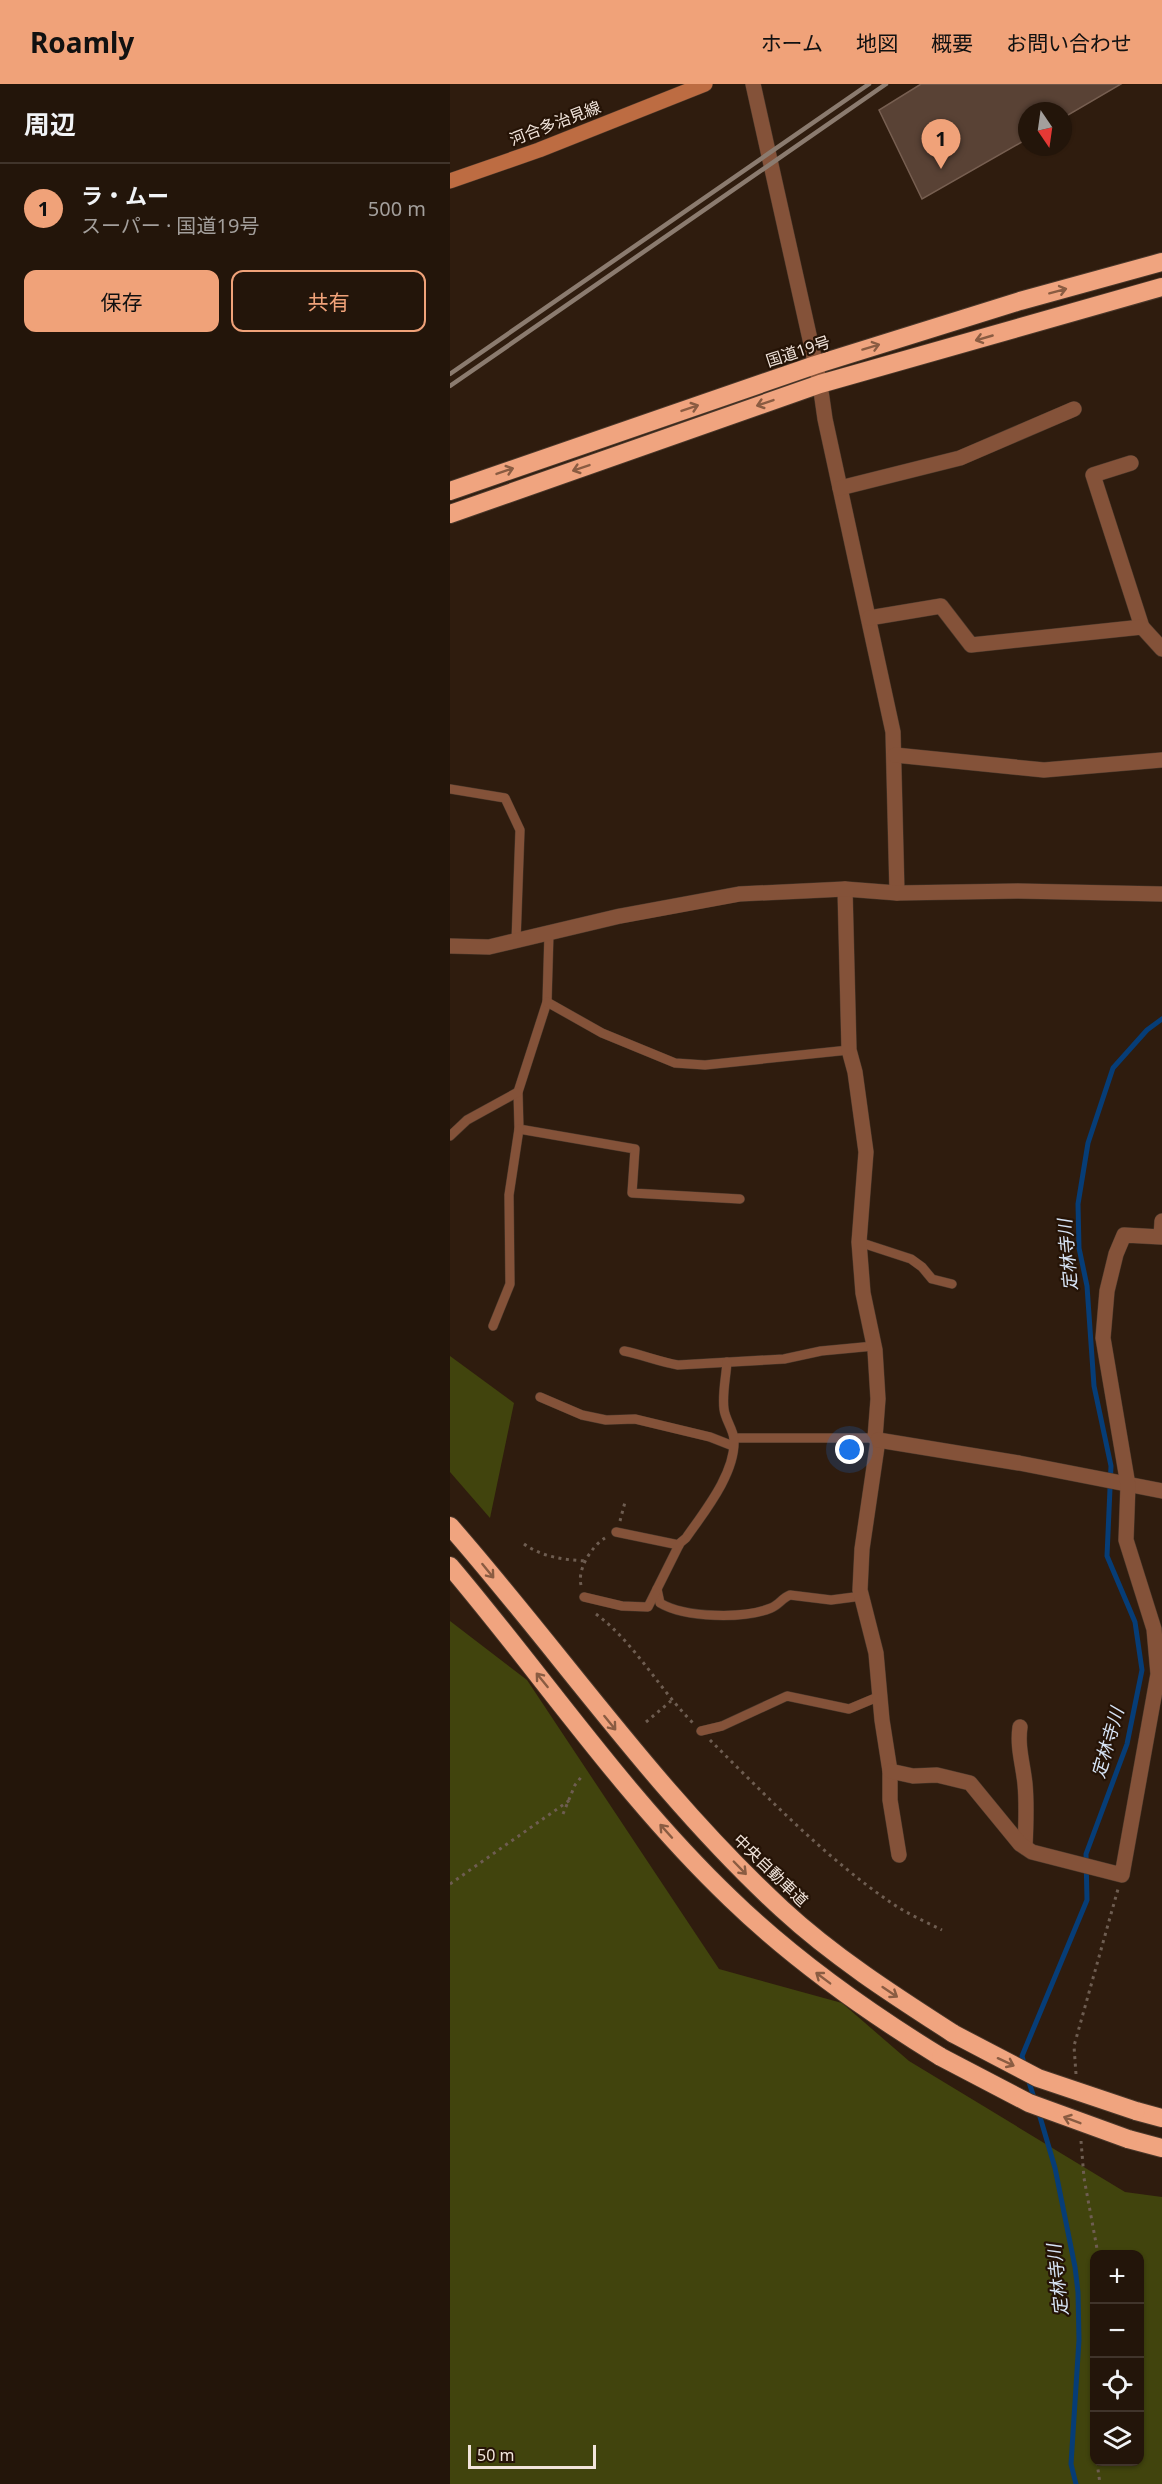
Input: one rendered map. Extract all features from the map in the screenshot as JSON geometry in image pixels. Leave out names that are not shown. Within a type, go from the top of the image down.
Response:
[{"type":"highway","name":"国道19号","points":[[450,491],[815,365],[1020,301],[1162,262]]},
{"type":"highway","points":[[450,514],[820,384],[1162,287]]},
{"type":"highway","name":"中央自動車道","points":[[450,1526],[684,1811],[751,1880],[819,1941],[883,1988],[954,2034],[1038,2078],[1162,2118]]},
{"type":"highway","points":[[450,1566],[664,1829],[731,1899],[799,1960],[941,2057],[983,2081],[1029,2103],[1128,2139],[1162,2148]]},
{"type":"main road","name":"河合多治見線","points":[[450,181],[539,150],[705,84]]},
{"type":"street","points":[[753,84],[820,384],[893,732],[897,893]]},
{"type":"street","points":[[840,488],[960,458],[1074,410]]},
{"type":"street","points":[[1131,463],[1093,475],[1142,627],[1162,649]]},
{"type":"street","points":[[868,618],[941,606],[971,645],[1142,627]]},
{"type":"street","points":[[895,755],[1044,770],[1162,760]]},
{"type":"street","points":[[845,889],[849,1050],[855,1072],[866,1152],[859,1242],[863,1293],[874,1346],[878,1399],[877,1439],[862,1549],[862,1596],[876,1653],[890,1771],[890,1800],[899,1856]]},
{"type":"street","points":[[450,940],[450,946],[489,947],[620,916],[739,894],[845,889],[897,893],[1018,891],[1162,894]]},
{"type":"street","points":[[890,1771],[914,1776],[937,1775],[970,1783],[1025,1847],[1042,1856],[1122,1875],[1158,1674],[1154,1629],[1126,1540],[1128,1485],[1103,1338],[1107,1291],[1116,1254],[1124,1235],[1161,1238],[1162,1221]]},
{"type":"street","points":[[877,1439],[1019,1463],[1162,1491]]},
{"type":"street","points":[[1020,1727],[1018,1739],[1025,1783],[1027,1821],[1025,1847]]},
{"type":"lane","points":[[450,789],[505,798],[520,830],[516,941]]},
{"type":"lane","points":[[493,1326],[510,1284],[509,1195],[519,1128],[518,1092],[547,1002],[549,933]]},
{"type":"lane","points":[[547,1002],[602,1033],[675,1063],[705,1065],[849,1050]]},
{"type":"lane","points":[[450,1136],[467,1120],[518,1092]]},
{"type":"lane","points":[[519,1128],[635,1149],[632,1192],[740,1199]]},
{"type":"lane","points":[[859,1242],[911,1259],[932,1279],[952,1284]]},
{"type":"lane","points":[[624,1351],[678,1365],[784,1359],[821,1351],[874,1346]]},
{"type":"lane","points":[[584,1597],[622,1606],[648,1607],[679,1545],[719,1489],[731,1458],[733,1442],[723,1408],[727,1362]]},
{"type":"lane","points":[[540,1397],[582,1415],[606,1420],[635,1419],[733,1442],[877,1439]]},
{"type":"lane","points":[[616,1532],[679,1545]]},
{"type":"lane","points":[[657,1589],[660,1604],[668,1608],[693,1613],[733,1615],[754,1614],[774,1608],[784,1597],[790,1595],[831,1600],[862,1596]]},
{"type":"lane","points":[[701,1731],[722,1726],[787,1696],[849,1709],[880,1696]]},
{"type":"path","points":[[524,1544],[535,1552],[549,1556],[587,1561]]},
{"type":"path","points":[[646,1722],[671,1701]]},
{"type":"path","points":[[563,1814],[575,1785],[582,1776]]},
{"type":"path","points":[[450,1884],[570,1800]]},
{"type":"path","points":[[1077,2082],[1074,2046],[1122,1875]]},
{"type":"path","points":[[1080,2130],[1084,2178],[1097,2250]]},
{"type":"path","points":[[1097,2466],[1100,2484]]},
{"type":"shaded area","points":[[450,1356],[514,1403],[490,1518],[450,1472]]},
{"type":"shaded area","points":[[450,1621],[527,1680],[719,1969],[842,2003],[909,2061],[1125,2192],[1162,2197],[1162,2484],[450,2484]]},
{"type":"building","points":[[921,84],[1121,84],[1072,113],[1072,102],[1018,102],[1018,144],[922,199],[879,110]]},
{"type":"waterway","name":"定林寺川","points":[[1025,2067],[1022,2056],[1087,1900],[1086,1854],[1127,1744],[1142,1670],[1135,1622],[1107,1556],[1111,1466],[1094,1386],[1087,1286],[1079,1248],[1078,1204],[1088,1143],[1113,1068],[1147,1030],[1162,1019]]},
{"type":"waterway","name":"定林寺川","points":[[1028,2079],[1035,2101]]},
{"type":"waterway","name":"定林寺川","points":[[1038,2110],[1055,2168],[1078,2292],[1079,2340],[1071,2464],[1076,2484]]},
{"type":"railway","points":[[450,374],[869,84]]},
{"type":"railway","points":[[450,386],[886,84]]},
{"type":"place","name":"ラ・ムー","points":[[941,169]]}]
